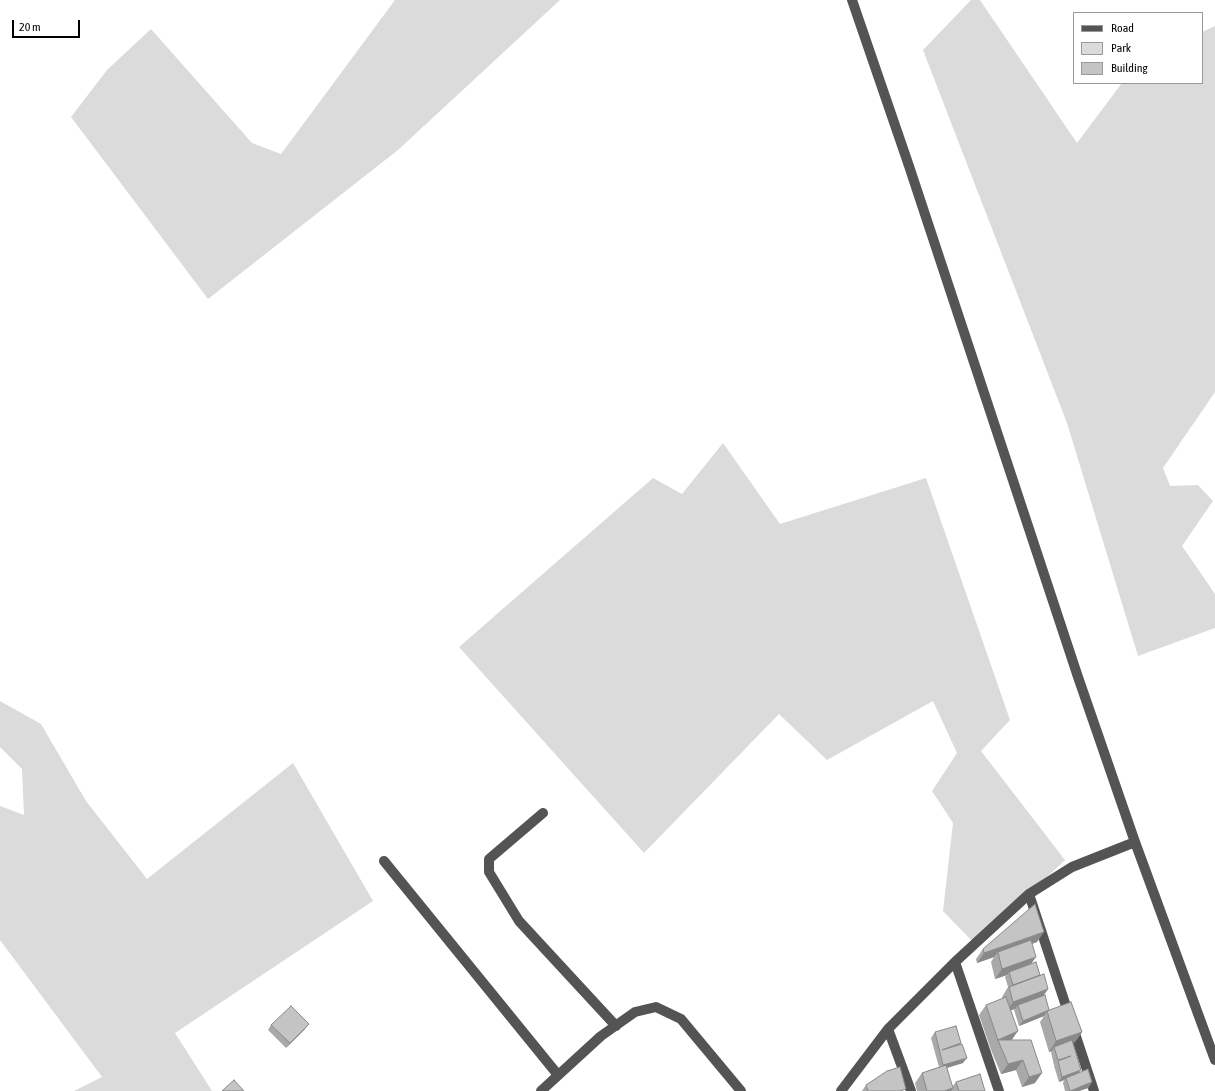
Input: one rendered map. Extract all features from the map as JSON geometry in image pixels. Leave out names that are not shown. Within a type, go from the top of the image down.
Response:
[{"type":"street","points":[[852,0],[1135,842],[1215,1060]]},
{"type":"street","points":[[543,813],[489,859],[489,872],[519,921],[616,1026]]},
{"type":"street","points":[[841,1091],[888,1029],[955,962],[1029,894],[1072,867],[1135,842]]},
{"type":"street","points":[[384,861],[558,1075]]},
{"type":"street","points":[[1029,894],[1094,1091]]},
{"type":"street","points":[[955,962],[999,1091]]},
{"type":"street","points":[[541,1091],[601,1036],[635,1012],[656,1007],[681,1018],[741,1091]]},
{"type":"street","points":[[888,1029],[911,1091]]},
{"type":"green space","points":[[395,0],[560,0],[398,150],[208,299],[71,117],[107,70],[151,29],[252,143],[281,154]]},
{"type":"green space","points":[[971,0],[980,0],[1077,143],[1121,84],[1203,84],[1203,32],[1215,26],[1215,392],[1163,468],[1170,486],[1198,485],[1213,501],[1182,546],[1215,594],[1215,628],[1138,656],[1067,423],[923,50]]},
{"type":"green space","points":[[723,443],[780,524],[926,478],[1010,720],[981,751],[1065,860],[975,944],[943,911],[953,823],[932,791],[957,753],[933,701],[827,760],[779,714],[644,853],[459,647],[653,478],[682,494]]},
{"type":"green space","points":[[0,701],[41,724],[86,801],[147,879],[293,763],[373,901],[175,1033],[212,1091],[74,1091],[102,1077],[0,940],[0,806],[24,815],[22,769],[0,747]]},
{"type":"building","points":[[1035,904],[1044,932],[984,953],[983,949]]},
{"type":"building","points":[[1031,940],[1036,957],[1002,969],[998,952]]},
{"type":"building","points":[[1036,962],[1040,975],[1013,985],[1009,972]]},
{"type":"building","points":[[1044,974],[1048,989],[1013,1002],[1009,987]]},
{"type":"building","points":[[1045,995],[1049,1010],[1023,1021],[1018,1005]]},
{"type":"building","points":[[1006,997],[1018,1031],[998,1040],[986,1005]]},
{"type":"building","points":[[1071,1002],[1082,1032],[1056,1041],[1047,1011]]},
{"type":"building","points":[[291,1006],[309,1024],[290,1043],[271,1025]]},
{"type":"building","points":[[956,1026],[961,1043],[942,1050],[962,1044],[967,1058],[943,1065],[935,1032]]},
{"type":"building","points":[[998,1040],[1031,1040],[1042,1073],[1029,1077],[1023,1060],[1008,1064]]},
{"type":"building","points":[[1072,1040],[1081,1070],[1062,1077],[1058,1061],[1071,1056],[1058,1060],[1054,1047]]},
{"type":"building","points":[[946,1065],[953,1088],[944,1091],[927,1091],[922,1073]]},
{"type":"building","points":[[900,1067],[906,1089],[900,1091],[868,1091],[866,1085],[887,1071]]},
{"type":"building","points":[[1088,1069],[1092,1082],[1070,1091],[1066,1078]]},
{"type":"building","points":[[980,1074],[985,1091],[959,1091],[956,1082]]},
{"type":"building","points":[[234,1080],[244,1091],[222,1091]]}]
